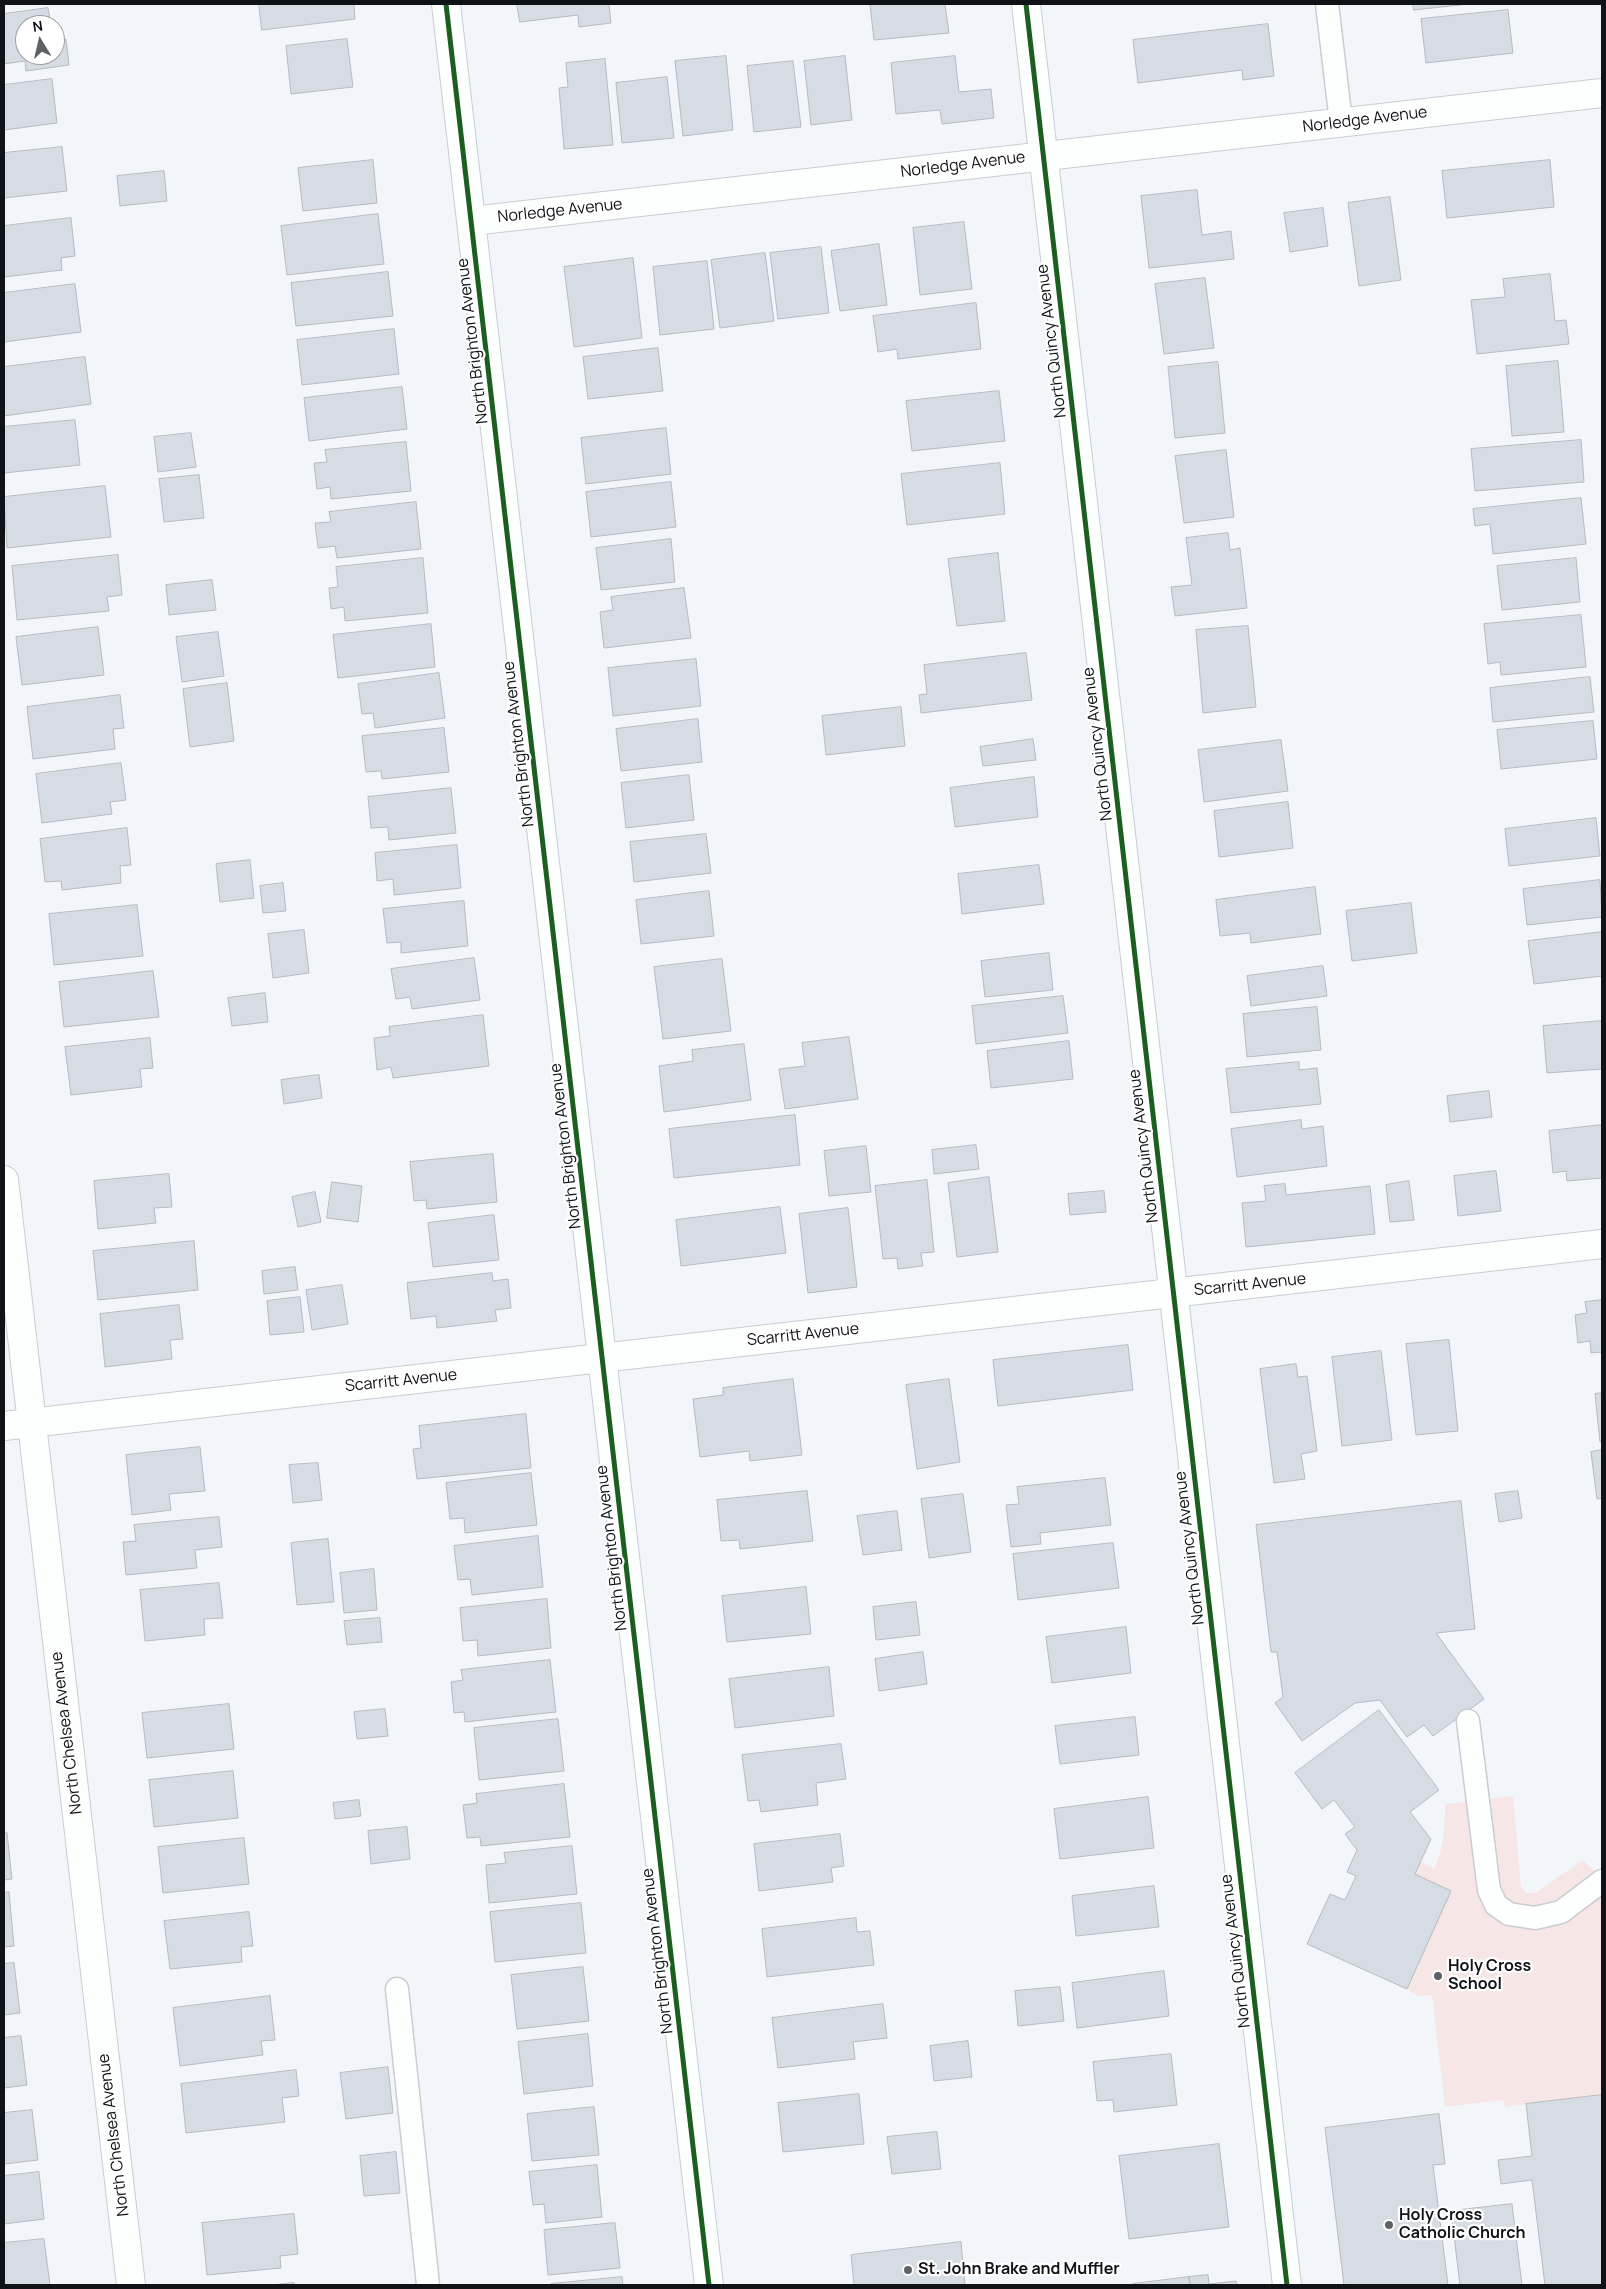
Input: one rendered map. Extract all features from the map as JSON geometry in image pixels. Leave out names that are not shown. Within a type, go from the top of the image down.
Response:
[{"type":"street","name":"North Brighton Avenue","points":[[446,4],[709,2285]]},
{"type":"street","name":"North Quincy Avenue","points":[[1026,4],[1287,2285]]},
{"type":"street","name":"Norledge Avenue","points":[[472,221],[1602,92]]},
{"type":"street","name":"North Chelsea Avenue","points":[[4,1180],[131,2285]]},
{"type":"street","name":"Scarritt Avenue","points":[[4,1426],[1602,1244]]},
{"type":"lane","points":[[1327,4],[1341,122]]},
{"type":"lane","points":[[1468,1721],[1489,1890],[1496,1905],[1510,1914],[1534,1918],[1561,1912],[1602,1881]]},
{"type":"lane","points":[[396,1989],[428,2285]]},
{"type":"shaded area","points":[[1513,1796],[1521,1886],[1526,1893],[1535,1893],[1583,1860],[1602,1878],[1602,2095],[1505,2107],[1504,2100],[1445,2107],[1432,1995],[1417,1996],[1407,1989],[1451,1891],[1415,1874],[1421,1861],[1434,1869],[1443,1837],[1445,1804]]},
{"type":"building","points":[[259,4],[354,4],[355,19],[262,30]]},
{"type":"building","points":[[517,4],[609,4],[611,23],[579,27],[578,15],[520,22]]},
{"type":"building","points":[[945,4],[949,33],[874,40],[870,5]]},
{"type":"building","points":[[1413,4],[1469,4],[1414,10]]},
{"type":"building","points":[[48,8],[49,15],[15,15],[15,62],[4,64],[4,14]]},
{"type":"building","points":[[1508,10],[1513,53],[1426,63],[1421,19]]},
{"type":"building","points":[[1268,24],[1274,76],[1243,80],[1242,70],[1138,83],[1133,40]]},
{"type":"building","points":[[66,39],[69,65],[26,71],[25,65],[65,65]]},
{"type":"building","points":[[347,39],[353,87],[291,94],[286,46]]},
{"type":"building","points":[[726,56],[733,130],[683,136],[675,61]]},
{"type":"building","points":[[845,56],[852,120],[811,125],[804,61]]},
{"type":"building","points":[[955,56],[959,92],[991,89],[994,118],[942,124],[940,110],[896,114],[891,63]]},
{"type":"building","points":[[605,59],[613,145],[564,149],[559,88],[568,87],[566,63]]},
{"type":"building","points":[[793,61],[801,127],[754,132],[747,66]]},
{"type":"building","points":[[667,77],[674,138],[622,143],[616,83]]},
{"type":"building","points":[[52,79],[57,123],[4,130],[4,85]]},
{"type":"building","points":[[62,147],[67,191],[4,198],[4,153]]},
{"type":"building","points":[[373,160],[377,203],[303,211],[298,168]]},
{"type":"building","points":[[1550,160],[1554,207],[1447,218],[1442,171]]},
{"type":"building","points":[[164,171],[167,201],[120,206],[117,176]]},
{"type":"building","points":[[1197,190],[1202,235],[1231,231],[1234,259],[1149,268],[1141,196]]},
{"type":"building","points":[[1390,197],[1401,280],[1359,286],[1348,203]]},
{"type":"building","points":[[1323,208],[1328,246],[1290,252],[1284,213]]},
{"type":"building","points":[[378,214],[384,264],[287,275],[281,226]]},
{"type":"building","points":[[71,218],[75,256],[61,258],[62,270],[4,277],[4,226]]},
{"type":"building","points":[[964,222],[972,289],[920,295],[913,228]]},
{"type":"building","points":[[879,244],[887,305],[840,311],[831,251]]},
{"type":"building","points":[[821,247],[829,313],[778,319],[770,253]]},
{"type":"building","points":[[765,253],[774,321],[720,328],[711,260]]},
{"type":"building","points":[[633,258],[642,338],[574,347],[564,267]]},
{"type":"building","points":[[707,261],[714,329],[660,335],[653,267]]},
{"type":"building","points":[[388,272],[393,316],[296,326],[291,283]]},
{"type":"building","points":[[1550,274],[1555,321],[1566,320],[1569,344],[1477,354],[1471,300],[1505,297],[1503,279]]},
{"type":"building","points":[[1205,278],[1214,348],[1164,354],[1155,284]]},
{"type":"building","points":[[75,284],[81,332],[4,342],[4,293]]},
{"type":"building","points":[[976,303],[981,349],[898,359],[897,349],[878,352],[873,316]]},
{"type":"building","points":[[394,329],[399,374],[302,385],[297,340]]},
{"type":"building","points":[[658,348],[663,391],[588,399],[583,357]]},
{"type":"building","points":[[85,357],[91,404],[4,416],[4,367]]},
{"type":"building","points":[[1558,361],[1564,432],[1512,436],[1506,366]]},
{"type":"building","points":[[1218,362],[1225,433],[1175,438],[1168,367]]},
{"type":"building","points":[[402,387],[407,429],[309,441],[304,398]]},
{"type":"building","points":[[999,391],[1005,441],[912,451],[906,401]]},
{"type":"building","points":[[75,420],[80,465],[4,473],[4,427]]},
{"type":"building","points":[[666,428],[671,474],[586,484],[581,438]]},
{"type":"building","points":[[191,433],[196,467],[158,472],[154,437]]},
{"type":"building","points":[[1581,440],[1584,482],[1475,491],[1471,449]]},
{"type":"building","points":[[406,442],[411,491],[331,499],[330,487],[317,489],[314,463],[327,462],[325,450]]},
{"type":"building","points":[[1226,450],[1234,517],[1184,523],[1175,456]]},
{"type":"building","points":[[1000,463],[1005,514],[907,525],[901,474]]},
{"type":"building","points":[[199,475],[204,518],[164,522],[159,479]]},
{"type":"building","points":[[671,482],[676,527],[591,537],[586,492]]},
{"type":"building","points":[[105,486],[111,537],[7,548],[4,497]]},
{"type":"building","points":[[1581,498],[1586,544],[1493,554],[1490,524],[1475,526],[1473,509]]},
{"type":"building","points":[[416,502],[421,549],[337,558],[335,546],[318,548],[315,523],[331,522],[329,512]]},
{"type":"building","points":[[1228,533],[1230,550],[1240,548],[1247,608],[1175,616],[1171,587],[1192,585],[1186,538]]},
{"type":"building","points":[[671,539],[675,582],[601,590],[596,548]]},
{"type":"building","points":[[998,553],[1005,621],[957,626],[948,559]]},
{"type":"building","points":[[118,555],[122,595],[107,597],[109,611],[17,620],[12,566]]},
{"type":"building","points":[[423,558],[428,613],[345,621],[344,607],[331,609],[329,588],[338,587],[336,567]]},
{"type":"building","points":[[1576,558],[1580,602],[1502,610],[1497,566]]},
{"type":"building","points":[[212,580],[216,610],[169,615],[166,585]]},
{"type":"building","points":[[684,588],[691,638],[604,648],[600,612],[613,610],[611,597]]},
{"type":"building","points":[[1581,615],[1586,667],[1501,675],[1500,662],[1488,664],[1484,624]]},
{"type":"building","points":[[431,624],[435,667],[338,678],[333,635]]},
{"type":"building","points":[[1248,626],[1256,707],[1203,713],[1196,630]]},
{"type":"building","points":[[98,627],[104,675],[22,685],[16,637]]},
{"type":"building","points":[[218,632],[224,676],[182,682],[176,637]]},
{"type":"building","points":[[1026,653],[1032,700],[921,713],[919,695],[927,694],[924,665]]},
{"type":"building","points":[[696,659],[701,706],[613,716],[608,668]]},
{"type":"building","points":[[439,673],[445,718],[375,728],[373,713],[362,714],[358,684]]},
{"type":"building","points":[[1590,677],[1594,712],[1493,722],[1490,688]]},
{"type":"building","points":[[227,683],[234,741],[190,747],[183,689]]},
{"type":"building","points":[[120,695],[124,728],[113,729],[115,749],[33,759],[27,707]]},
{"type":"building","points":[[901,707],[905,746],[826,755],[822,716]]},
{"type":"building","points":[[698,719],[702,762],[621,771],[616,729]]},
{"type":"building","points":[[1593,721],[1597,759],[1501,769],[1497,730]]},
{"type":"building","points":[[444,728],[449,772],[382,779],[381,771],[366,772],[362,736]]},
{"type":"building","points":[[1033,739],[1036,760],[983,766],[980,747]]},
{"type":"building","points":[[1281,740],[1288,791],[1204,802],[1198,750]]},
{"type":"building","points":[[121,763],[126,800],[110,802],[112,814],[42,823],[36,774]]},
{"type":"building","points":[[689,775],[694,820],[626,828],[621,783]]},
{"type":"building","points":[[1034,777],[1038,817],[955,827],[950,788]]},
{"type":"building","points":[[451,788],[456,833],[389,840],[388,827],[371,828],[368,797]]},
{"type":"building","points":[[1288,802],[1293,848],[1219,857],[1214,811]]},
{"type":"building","points":[[1596,818],[1600,856],[1509,866],[1505,829]]},
{"type":"building","points":[[127,828],[131,865],[120,866],[121,883],[62,890],[61,881],[45,882],[40,839]]},
{"type":"building","points":[[706,834],[711,873],[634,882],[630,842]]},
{"type":"building","points":[[457,845],[461,888],[394,895],[393,879],[377,881],[375,853]]},
{"type":"building","points":[[250,860],[254,898],[220,902],[216,864]]},
{"type":"building","points":[[1039,865],[1044,904],[962,914],[958,874]]},
{"type":"building","points":[[1600,880],[1602,917],[1527,925],[1523,889]]},
{"type":"building","points":[[283,883],[286,911],[263,913],[260,886]]},
{"type":"building","points":[[1315,887],[1321,934],[1251,943],[1250,933],[1220,936],[1216,900]]},
{"type":"building","points":[[709,891],[714,936],[641,944],[636,900]]},
{"type":"building","points":[[464,901],[468,946],[401,953],[401,942],[387,943],[383,909]]},
{"type":"building","points":[[1411,903],[1417,953],[1352,961],[1346,911]]},
{"type":"building","points":[[137,905],[143,956],[54,965],[49,914]]},
{"type":"building","points":[[304,930],[309,973],[273,978],[268,934]]},
{"type":"building","points":[[1602,932],[1602,976],[1534,984],[1528,941]]},
{"type":"building","points":[[1049,953],[1053,990],[985,997],[981,961]]},
{"type":"building","points":[[474,958],[480,1000],[412,1009],[410,997],[396,999],[391,969]]},
{"type":"building","points":[[722,959],[731,1031],[663,1039],[654,967]]},
{"type":"building","points":[[1323,966],[1327,996],[1251,1006],[1247,976]]},
{"type":"building","points":[[153,971],[159,1017],[64,1027],[59,982]]},
{"type":"building","points":[[265,993],[268,1022],[232,1026],[228,998]]},
{"type":"building","points":[[1063,996],[1068,1033],[976,1044],[972,1006]]},
{"type":"building","points":[[1317,1007],[1321,1050],[1247,1057],[1243,1014]]},
{"type":"building","points":[[483,1015],[489,1066],[393,1078],[391,1067],[377,1070],[374,1038],[390,1036],[389,1027]]},
{"type":"building","points":[[1602,1021],[1602,1069],[1547,1073],[1543,1026]]},
{"type":"building","points":[[849,1037],[858,1099],[785,1109],[779,1069],[805,1066],[802,1043]]},
{"type":"building","points":[[150,1038],[153,1068],[140,1069],[142,1087],[71,1095],[65,1047]]},
{"type":"building","points":[[1069,1041],[1073,1079],[991,1088],[987,1051]]},
{"type":"building","points":[[744,1044],[751,1100],[664,1112],[659,1066],[693,1061],[692,1050]]},
{"type":"building","points":[[1299,1062],[1299,1070],[1317,1068],[1321,1104],[1231,1113],[1226,1069]]},
{"type":"building","points":[[319,1075],[322,1098],[284,1104],[281,1080]]},
{"type":"building","points":[[1489,1091],[1492,1117],[1450,1122],[1447,1096]]},
{"type":"building","points":[[795,1115],[800,1165],[674,1178],[669,1129]]},
{"type":"building","points":[[1301,1120],[1302,1129],[1323,1126],[1327,1166],[1237,1177],[1231,1129]]},
{"type":"building","points":[[1602,1125],[1602,1178],[1567,1181],[1566,1171],[1553,1173],[1549,1131]]},
{"type":"building","points":[[976,1145],[979,1169],[934,1174],[932,1150]]},
{"type":"building","points":[[866,1146],[871,1192],[829,1196],[824,1151]]},
{"type":"building","points":[[493,1154],[497,1202],[427,1209],[426,1200],[414,1201],[410,1162]]},
{"type":"building","points":[[1496,1171],[1501,1211],[1458,1216],[1454,1176]]},
{"type":"building","points":[[169,1174],[172,1207],[154,1208],[156,1223],[98,1229],[94,1181]]},
{"type":"building","points":[[989,1177],[998,1252],[957,1257],[948,1183]]},
{"type":"building","points":[[927,1180],[934,1252],[921,1253],[923,1266],[898,1269],[897,1258],[883,1259],[875,1186]]},
{"type":"building","points":[[1409,1181],[1414,1220],[1390,1222],[1386,1185]]},
{"type":"building","points":[[332,1182],[362,1186],[358,1222],[327,1218]]},
{"type":"building","points":[[1285,1184],[1286,1195],[1370,1186],[1375,1234],[1246,1247],[1242,1203],[1266,1201],[1264,1186]]},
{"type":"building","points":[[1104,1191],[1106,1212],[1070,1215],[1068,1194]]},
{"type":"building","points":[[315,1192],[321,1222],[298,1227],[292,1197]]},
{"type":"building","points":[[780,1207],[786,1253],[681,1266],[676,1220]]},
{"type":"building","points":[[848,1208],[857,1287],[808,1293],[799,1214]]},
{"type":"building","points":[[494,1215],[499,1260],[433,1267],[428,1223]]},
{"type":"building","points":[[194,1241],[198,1290],[98,1300],[93,1251]]},
{"type":"building","points":[[295,1267],[298,1290],[264,1294],[262,1271]]},
{"type":"building","points":[[492,1273],[493,1281],[508,1279],[511,1308],[495,1310],[497,1321],[437,1328],[436,1316],[411,1319],[407,1283]]},
{"type":"building","points":[[342,1285],[348,1324],[312,1330],[306,1290]]},
{"type":"building","points":[[300,1297],[304,1332],[270,1335],[267,1301]]},
{"type":"building","points":[[1602,1300],[1602,1352],[1591,1353],[1590,1341],[1578,1343],[1575,1315],[1587,1313],[1585,1302]]},
{"type":"building","points":[[179,1305],[183,1339],[170,1340],[172,1359],[105,1367],[100,1314]]},
{"type":"building","points":[[1449,1340],[1458,1431],[1416,1435],[1406,1344]]},
{"type":"building","points":[[1128,1345],[1133,1390],[998,1406],[993,1360]]},
{"type":"building","points":[[1381,1351],[1392,1440],[1342,1446],[1332,1357]]},
{"type":"building","points":[[1296,1364],[1298,1377],[1307,1376],[1317,1451],[1301,1454],[1305,1479],[1274,1483],[1260,1369]]},
{"type":"building","points":[[793,1379],[802,1455],[750,1461],[749,1451],[700,1457],[693,1399],[723,1395],[723,1388]]},
{"type":"building","points":[[949,1379],[960,1462],[917,1469],[906,1385]]},
{"type":"building","points":[[1602,1393],[1602,1442],[1600,1442],[1595,1394]]},
{"type":"building","points":[[526,1414],[531,1468],[417,1479],[413,1449],[421,1448],[419,1426]]},
{"type":"building","points":[[200,1447],[205,1491],[169,1494],[171,1510],[132,1515],[126,1455]]},
{"type":"building","points":[[1602,1450],[1602,1498],[1597,1499],[1591,1452]]},
{"type":"building","points":[[318,1463],[322,1500],[293,1503],[289,1465]]},
{"type":"building","points":[[531,1473],[537,1525],[465,1533],[464,1518],[450,1519],[446,1483]]},
{"type":"building","points":[[1105,1478],[1111,1525],[1040,1533],[1041,1544],[1011,1547],[1006,1505],[1019,1504],[1017,1487]]},
{"type":"building","points":[[807,1491],[813,1541],[740,1549],[739,1540],[721,1541],[717,1500]]},
{"type":"building","points":[[1518,1491],[1522,1518],[1499,1522],[1495,1494]]},
{"type":"building","points":[[963,1494],[971,1552],[929,1558],[921,1499]]},
{"type":"building","points":[[1461,1501],[1475,1629],[1436,1633],[1484,1699],[1433,1736],[1424,1725],[1407,1737],[1380,1700],[1355,1703],[1302,1741],[1275,1703],[1283,1697],[1277,1652],[1271,1652],[1256,1525]]},
{"type":"building","points":[[897,1511],[902,1550],[863,1555],[857,1516]]},
{"type":"building","points":[[219,1517],[222,1547],[195,1550],[197,1568],[126,1575],[123,1542],[136,1541],[134,1525]]},
{"type":"building","points":[[538,1536],[543,1587],[472,1595],[470,1579],[458,1580],[454,1546]]},
{"type":"building","points":[[328,1539],[334,1602],[297,1605],[291,1543]]},
{"type":"building","points":[[1113,1543],[1119,1588],[1018,1600],[1013,1554]]},
{"type":"building","points":[[374,1569],[377,1610],[344,1613],[340,1573]]},
{"type":"building","points":[[219,1583],[223,1618],[204,1619],[205,1635],[145,1641],[140,1590]]},
{"type":"building","points":[[806,1587],[811,1634],[727,1642],[722,1596]]},
{"type":"building","points":[[547,1599],[551,1648],[478,1656],[477,1640],[463,1641],[460,1608]]},
{"type":"building","points":[[916,1602],[920,1635],[876,1640],[873,1607]]},
{"type":"building","points":[[380,1618],[382,1642],[347,1645],[344,1621]]},
{"type":"building","points":[[1126,1627],[1131,1673],[1052,1683],[1046,1637]]},
{"type":"building","points":[[923,1652],[927,1684],[879,1691],[875,1659]]},
{"type":"building","points":[[550,1660],[556,1712],[465,1722],[464,1712],[454,1713],[451,1682],[463,1680],[461,1670]]},
{"type":"building","points":[[829,1667],[834,1716],[735,1728],[729,1679]]},
{"type":"building","points":[[229,1704],[234,1749],[147,1758],[142,1713]]},
{"type":"building","points":[[385,1709],[388,1736],[357,1739],[354,1712]]},
{"type":"building","name":"Holy Cross School","points":[[1379,1710],[1439,1790],[1410,1812],[1431,1839],[1415,1874],[1451,1891],[1407,1989],[1307,1944],[1330,1894],[1345,1900],[1356,1876],[1347,1872],[1357,1850],[1345,1834],[1355,1827],[1334,1800],[1322,1809],[1295,1773]]},
{"type":"building","points":[[1135,1717],[1139,1755],[1060,1764],[1055,1726]]},
{"type":"building","points":[[558,1719],[564,1771],[479,1780],[474,1728]]},
{"type":"building","points":[[841,1744],[846,1779],[816,1783],[818,1805],[761,1812],[759,1800],[748,1801],[742,1755]]},
{"type":"building","points":[[233,1771],[238,1818],[154,1827],[149,1780]]},
{"type":"building","points":[[564,1784],[570,1837],[481,1846],[480,1837],[467,1838],[463,1805],[477,1803],[476,1794]]},
{"type":"building","points":[[1148,1797],[1154,1848],[1060,1859],[1054,1809]]},
{"type":"building","points":[[359,1800],[361,1816],[335,1819],[333,1803]]},
{"type":"building","points":[[407,1827],[410,1859],[371,1864],[368,1831]]},
{"type":"building","points":[[7,1833],[12,1879],[4,1880],[4,1834]]},
{"type":"building","points":[[840,1834],[844,1866],[831,1868],[833,1882],[759,1891],[754,1844]]},
{"type":"building","points":[[244,1838],[249,1884],[163,1893],[158,1847]]},
{"type":"building","points":[[572,1846],[577,1894],[489,1903],[486,1865],[506,1863],[504,1853]]},
{"type":"building","points":[[1154,1886],[1159,1927],[1076,1936],[1072,1896]]},
{"type":"building","points":[[9,1892],[14,1946],[4,1947],[4,1893]]},
{"type":"building","points":[[581,1903],[586,1953],[495,1962],[490,1912]]},
{"type":"building","points":[[249,1912],[253,1946],[241,1947],[242,1962],[170,1969],[164,1921]]},
{"type":"building","points":[[856,1918],[857,1932],[870,1931],[874,1965],[767,1977],[762,1929]]},
{"type":"building","points":[[14,1963],[20,2013],[4,2015],[4,1964]]},
{"type":"building","points":[[583,1967],[589,2021],[517,2029],[511,1975]]},
{"type":"building","points":[[1164,1971],[1169,2016],[1077,2028],[1072,1983]]},
{"type":"building","points":[[1060,1987],[1064,2021],[1018,2026],[1015,1991]]},
{"type":"building","points":[[270,1996],[275,2040],[261,2041],[263,2055],[180,2066],[173,2008]]},
{"type":"building","points":[[883,2004],[887,2038],[853,2042],[855,2059],[778,2068],[772,2018]]},
{"type":"building","points":[[588,2034],[593,2086],[524,2094],[518,2042]]},
{"type":"building","points":[[21,2036],[27,2085],[4,2088],[4,2038]]},
{"type":"building","points":[[968,2041],[972,2077],[934,2081],[930,2046]]},
{"type":"building","points":[[1171,2054],[1177,2105],[1114,2112],[1113,2100],[1097,2101],[1093,2062]]},
{"type":"building","points":[[388,2067],[393,2113],[346,2119],[340,2073]]},
{"type":"building","points":[[296,2070],[299,2096],[282,2098],[285,2122],[186,2133],[181,2084]]},
{"type":"building","points":[[859,2094],[864,2144],[783,2152],[778,2103]]},
{"type":"building","points":[[1602,2095],[1602,2285],[1545,2285],[1532,2180],[1501,2184],[1498,2160],[1532,2156],[1526,2104]]},
{"type":"building","points":[[594,2107],[599,2155],[532,2161],[527,2114]]},
{"type":"building","points":[[32,2110],[38,2160],[4,2164],[4,2113]]},
{"type":"building","name":"Holy Cross Catholic Church","points":[[1439,2114],[1445,2164],[1433,2165],[1448,2285],[1344,2285],[1325,2128]]},
{"type":"building","points":[[937,2132],[941,2169],[892,2174],[887,2137]]},
{"type":"building","points":[[1219,2144],[1229,2227],[1129,2239],[1119,2156]]},
{"type":"building","points":[[396,2152],[400,2193],[364,2196],[360,2156]]},
{"type":"building","points":[[597,2165],[602,2217],[546,2223],[544,2204],[533,2205],[529,2172]]},
{"type":"building","points":[[39,2172],[44,2219],[4,2224],[4,2176]]},
{"type":"building","points":[[1512,2204],[1522,2285],[1460,2285],[1451,2211]]},
{"type":"building","points":[[294,2214],[298,2254],[280,2256],[281,2268],[207,2275],[202,2223]]},
{"type":"building","points":[[615,2223],[620,2268],[548,2275],[544,2230]]},
{"type":"building","points":[[44,2239],[50,2285],[4,2285],[4,2243]]},
{"type":"building","name":"St. John Brake and Muffler","points":[[961,2242],[965,2285],[854,2285],[851,2255]]},
{"type":"building","points":[[1208,2275],[1209,2284],[1236,2281],[1237,2285],[1190,2285],[1189,2277]]},
{"type":"building","points":[[622,2277],[623,2285],[551,2285],[551,2284]]},
{"type":"building","points":[[1189,2277],[1190,2285],[1133,2285],[1133,2284]]},
{"type":"building","points":[[294,2283],[294,2285],[272,2285]]},
{"type":"cycle path","points":[[446,4],[709,2285]]},
{"type":"cycle path","points":[[1026,4],[1287,2285]]},
{"type":"place","name":"Holy Cross School","points":[[1438,1976]]},
{"type":"place","name":"Holy Cross Catholic Church","points":[[1389,2225]]},
{"type":"place","name":"St. John Brake and Muffler","points":[[908,2270]]}]
